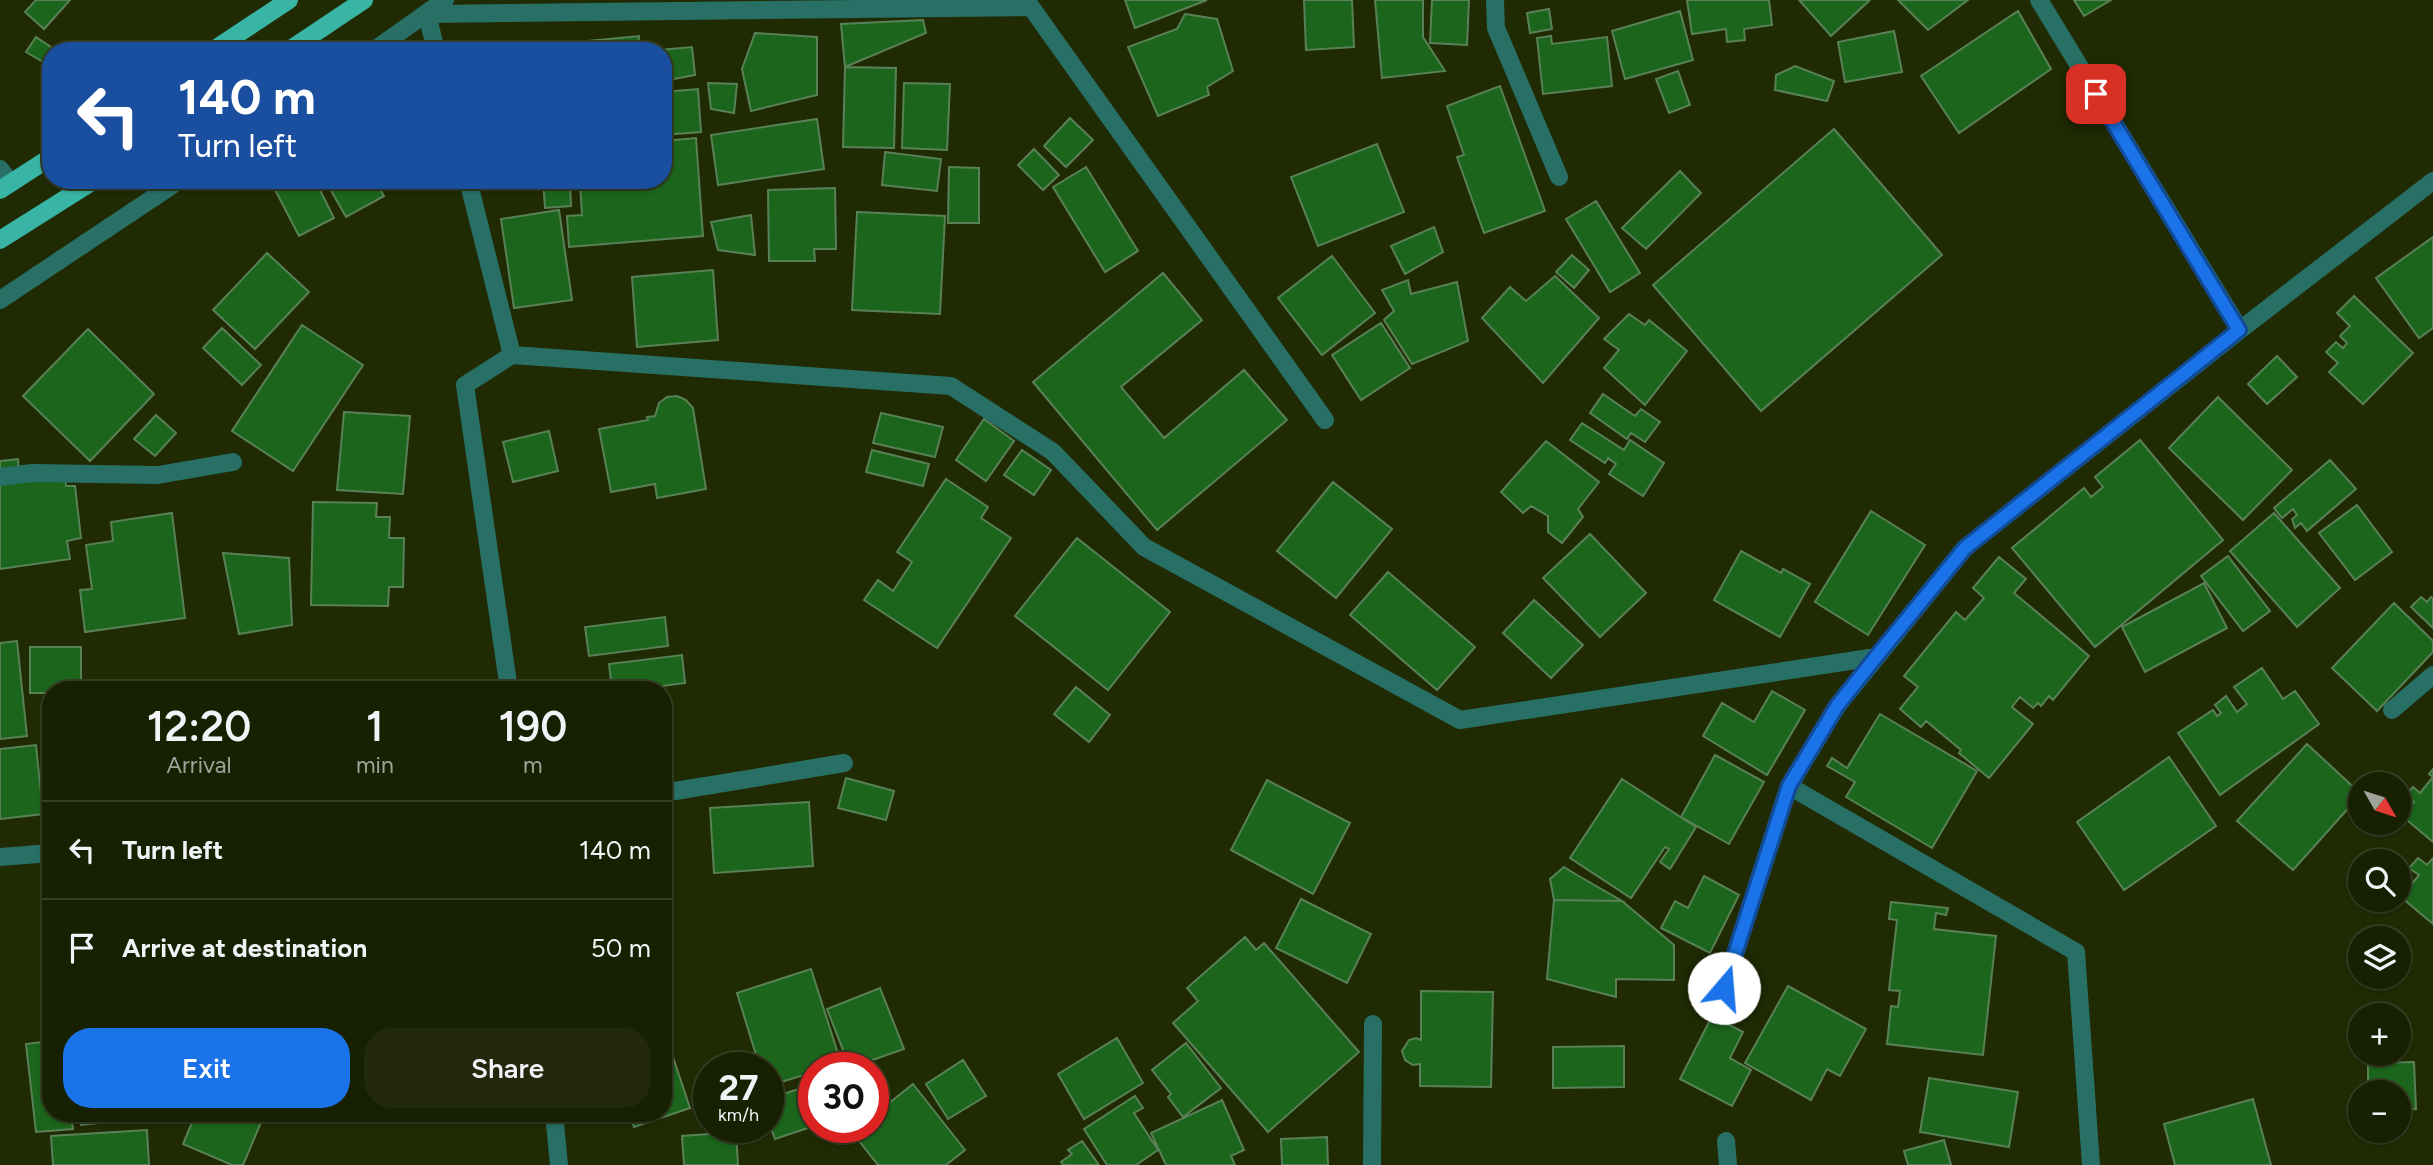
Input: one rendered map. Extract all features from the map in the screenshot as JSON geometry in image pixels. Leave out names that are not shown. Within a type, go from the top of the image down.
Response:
[{"type":"main road","points":[[226,42],[289,0]]},
{"type":"main road","points":[[301,42],[364,0]]},
{"type":"main road","points":[[4,181],[42,162]]},
{"type":"main road","points":[[0,240],[82,189]]},
{"type":"street","points":[[386,42],[445,0]]},
{"type":"street","points":[[1495,0],[1496,28],[1559,177]]},
{"type":"street","points":[[2039,0],[2239,330]]},
{"type":"street","points":[[427,14],[1031,7],[1325,420]]},
{"type":"street","points":[[427,14],[434,42]]},
{"type":"street","points":[[1724,988],[1789,786],[1837,706],[1965,548],[2239,330],[2433,181]]},
{"type":"street","points":[[0,300],[166,189]]},
{"type":"street","points":[[470,189],[512,355]]},
{"type":"street","points":[[508,681],[465,385],[512,355],[951,386],[1053,452],[1144,547],[1460,720],[1876,657]]},
{"type":"street","points":[[0,477],[32,473],[158,475],[233,462]]},
{"type":"street","points":[[2392,710],[2433,675]]},
{"type":"street","points":[[672,792],[844,763]]},
{"type":"street","points":[[1789,786],[2076,952],[2091,1165]]},
{"type":"street","points":[[0,856],[42,854]]},
{"type":"street","points":[[1372,1165],[1373,1024]]},
{"type":"street","points":[[555,1122],[559,1165]]},
{"type":"street","points":[[1726,1141],[1728,1165]]},
{"type":"building","points":[[36,0],[70,0],[44,29],[25,12]]},
{"type":"building","points":[[1125,0],[1207,0],[1135,28]]},
{"type":"building","points":[[1304,0],[1352,0],[1354,47],[1306,50]]},
{"type":"building","points":[[1375,0],[1423,0],[1423,37],[1445,71],[1382,78]]},
{"type":"building","points":[[1432,0],[1469,0],[1467,45],[1430,43]]},
{"type":"building","points":[[1687,0],[1769,0],[1772,25],[1744,29],[1745,40],[1727,42],[1726,29],[1692,34]]},
{"type":"building","points":[[1799,0],[1870,0],[1831,36]]},
{"type":"building","points":[[1898,0],[1968,0],[1928,30]]},
{"type":"building","points":[[2074,0],[2111,0],[2084,16]]},
{"type":"building","points":[[1549,9],[1552,29],[1530,33],[1527,13]]},
{"type":"building","points":[[1680,11],[1693,60],[1625,79],[1612,31]]},
{"type":"building","points":[[2018,11],[2051,69],[1959,133],[1921,76]]},
{"type":"building","points":[[1185,14],[1217,19],[1233,71],[1207,87],[1209,95],[1158,116],[1128,47],[1177,29]]},
{"type":"building","points":[[923,20],[926,33],[845,67],[841,24]]},
{"type":"building","points":[[1894,31],[1902,72],[1845,82],[1838,42]]},
{"type":"building","points":[[755,33],[817,37],[817,95],[751,111],[742,69]]},
{"type":"building","points":[[639,36],[639,42],[578,42]]},
{"type":"building","points":[[1551,36],[1552,44],[1607,37],[1612,86],[1543,94],[1537,38]]},
{"type":"building","points":[[36,37],[44,42],[42,61],[26,52]]},
{"type":"building","points":[[692,47],[695,75],[672,79],[672,49]]},
{"type":"building","points":[[1795,66],[1834,81],[1827,101],[1775,90],[1776,75]]},
{"type":"building","points":[[845,67],[896,68],[894,148],[843,147]]},
{"type":"building","points":[[1678,71],[1690,105],[1669,113],[1656,79]]},
{"type":"building","points":[[708,83],[737,84],[734,113],[711,109]]},
{"type":"building","points":[[904,83],[950,84],[947,150],[902,148]]},
{"type":"building","points":[[1500,86],[1545,211],[1484,233],[1457,157],[1464,155],[1447,106]]},
{"type":"building","points":[[698,89],[701,132],[672,134],[672,91]]},
{"type":"building","points":[[1070,118],[1093,140],[1066,167],[1044,146]]},
{"type":"building","points":[[817,119],[824,169],[718,185],[711,135]]},
{"type":"building","points":[[1834,129],[1942,255],[1761,411],[1653,285]]},
{"type":"building","points":[[696,138],[703,236],[569,247],[567,216],[582,215],[580,189],[672,189],[672,140]]},
{"type":"building","points":[[1377,144],[1404,212],[1318,246],[1291,177]]},
{"type":"building","points":[[1034,149],[1059,175],[1043,190],[1018,165]]},
{"type":"building","points":[[885,152],[941,159],[937,191],[882,185]]},
{"type":"building","points":[[949,167],[979,168],[979,223],[948,223]]},
{"type":"building","points":[[1086,167],[1138,251],[1105,272],[1053,187]]},
{"type":"building","points":[[1680,171],[1701,193],[1646,249],[1622,228]]},
{"type":"building","points":[[835,188],[836,249],[814,249],[815,261],[769,261],[768,190]]},
{"type":"building","points":[[275,189],[320,189],[334,218],[299,236]]},
{"type":"building","points":[[330,189],[380,189],[384,196],[346,217]]},
{"type":"building","points":[[544,189],[570,189],[571,206],[545,208]]},
{"type":"building","points":[[1596,201],[1640,273],[1610,292],[1566,219]]},
{"type":"building","points":[[559,210],[572,300],[514,308],[501,219]]},
{"type":"building","points":[[857,212],[945,216],[940,314],[852,310]]},
{"type":"building","points":[[751,215],[755,255],[718,250],[711,222]]},
{"type":"building","points":[[1434,227],[1443,252],[1405,274],[1391,246]]},
{"type":"building","points":[[2433,237],[2433,328],[2419,338],[2376,278]]},
{"type":"building","points":[[267,253],[309,292],[255,349],[213,310]]},
{"type":"building","points":[[1572,255],[1589,270],[1574,288],[1556,272]]},
{"type":"building","points":[[1332,256],[1375,313],[1322,355],[1278,298]]},
{"type":"building","points":[[713,270],[718,340],[637,347],[632,277]]},
{"type":"building","points":[[1163,273],[1202,320],[1121,387],[1164,438],[1244,370],[1287,420],[1157,530],[1033,382]]},
{"type":"building","points":[[1555,276],[1599,318],[1543,383],[1482,318],[1510,287],[1526,301]]},
{"type":"building","points":[[1408,280],[1411,294],[1457,282],[1468,341],[1412,364],[1384,320],[1394,311],[1382,290]]},
{"type":"building","points":[[2354,296],[2413,353],[2363,404],[2329,372],[2338,363],[2326,352],[2336,342],[2343,348],[2347,343],[2340,336],[2350,326],[2337,313]]},
{"type":"building","points":[[1629,314],[1645,325],[1649,320],[1687,351],[1645,405],[1604,368],[1619,350],[1604,339]]},
{"type":"building","points":[[1381,323],[1410,368],[1361,400],[1332,355]]},
{"type":"building","points":[[302,325],[363,365],[293,471],[232,431]]},
{"type":"building","points":[[222,328],[261,365],[242,385],[203,348]]},
{"type":"building","points":[[88,329],[154,394],[90,461],[23,396]]},
{"type":"building","points":[[2277,356],[2297,377],[2267,404],[2248,384]]},
{"type":"building","points":[[1603,394],[1635,416],[1641,409],[1660,422],[1645,442],[1631,433],[1627,439],[1590,413]]},
{"type":"building","points":[[677,396],[686,400],[693,408],[706,489],[657,498],[655,484],[611,492],[599,429],[648,420],[647,417],[655,416],[659,403],[667,397]]},
{"type":"building","points":[[2218,397],[2292,470],[2243,520],[2169,448]]},
{"type":"building","points":[[344,412],[410,416],[403,494],[337,490]]},
{"type":"building","points":[[881,413],[943,427],[935,457],[873,443]]},
{"type":"building","points":[[156,415],[176,433],[155,456],[134,439]]},
{"type":"building","points":[[984,419],[1014,441],[986,481],[956,460]]},
{"type":"building","points":[[1582,423],[1624,450],[1630,440],[1664,463],[1643,496],[1609,474],[1616,464],[1608,458],[1605,463],[1570,440]]},
{"type":"building","points":[[549,431],[558,471],[513,482],[503,442]]},
{"type":"building","points":[[2140,440],[2223,540],[2095,647],[2012,548],[2084,488],[2091,497],[2103,487],[2095,477]]},
{"type":"building","points":[[1546,441],[1599,482],[1578,509],[1583,517],[1562,543],[1548,532],[1548,516],[1531,506],[1523,513],[1501,492]]},
{"type":"building","points":[[872,450],[929,464],[923,486],[866,472]]},
{"type":"building","points":[[1022,450],[1051,470],[1034,495],[1004,475]]},
{"type":"building","points":[[18,459],[19,474],[64,467],[66,486],[75,486],[81,538],[67,541],[70,559],[0,569],[0,461]]},
{"type":"building","points":[[2330,460],[2356,489],[2307,531],[2301,523],[2295,528],[2292,519],[2297,515],[2293,509],[2282,518],[2274,508]]},
{"type":"building","points":[[946,479],[988,507],[981,518],[1011,538],[937,648],[864,600],[878,580],[893,591],[912,562],[897,552]]},
{"type":"building","points":[[1333,482],[1392,529],[1336,598],[1277,551]]},
{"type":"building","points":[[313,502],[377,503],[376,517],[390,517],[389,538],[404,538],[403,587],[389,587],[388,606],[311,605]]},
{"type":"building","points":[[2357,505],[2392,552],[2355,580],[2319,533]]},
{"type":"building","points":[[1871,511],[1925,545],[1868,635],[1815,602]]},
{"type":"building","points":[[172,513],[185,618],[85,632],[80,590],[92,589],[86,545],[113,541],[111,522]]},
{"type":"building","points":[[2274,513],[2340,588],[2297,627],[2230,551]]},
{"type":"building","points":[[1590,534],[1646,593],[1600,637],[1543,578]]},
{"type":"building","points":[[1077,538],[1170,612],[1108,690],[1015,616]]},
{"type":"building","points":[[1741,551],[1781,573],[1783,569],[1810,584],[1780,637],[1714,600]]},
{"type":"building","points":[[223,553],[289,558],[292,625],[239,634]]},
{"type":"building","points":[[2228,556],[2270,611],[2243,631],[2201,576]]},
{"type":"building","points":[[1999,557],[2026,579],[2014,593],[2089,656],[2053,700],[2049,696],[2041,706],[2038,703],[2033,708],[2020,697],[2012,707],[2033,724],[1989,778],[1926,721],[1921,727],[1900,709],[1918,687],[1904,676],[1956,612],[1965,620],[1984,598],[1973,588]]},
{"type":"building","points":[[1388,572],[1475,647],[1437,690],[1350,615]]},
{"type":"building","points":[[2204,583],[2227,628],[2145,672],[2122,627]]},
{"type":"building","points":[[2421,597],[2427,602],[2431,597],[2433,599],[2433,628],[2411,607]]},
{"type":"building","points":[[1534,600],[1583,645],[1551,678],[1503,633]]},
{"type":"building","points":[[2394,603],[2433,641],[2433,652],[2377,711],[2332,668]]},
{"type":"building","points":[[665,617],[668,646],[589,656],[585,627]]},
{"type":"building","points":[[17,641],[27,736],[0,739],[0,643]]},
{"type":"building","points":[[30,647],[81,647],[81,681],[42,681],[42,693],[30,693]]},
{"type":"building","points":[[682,655],[685,683],[611,681],[609,664]]},
{"type":"building","points":[[2262,668],[2283,699],[2295,691],[2319,724],[2220,795],[2178,733],[2213,710],[2217,716],[2221,713],[2215,705],[2226,696],[2237,712],[2247,704],[2234,687]]},
{"type":"building","points":[[1076,687],[1110,715],[1089,742],[1054,714]]},
{"type":"building","points":[[1772,691],[1805,710],[1767,775],[1703,736],[1722,703],[1754,722]]},
{"type":"building","points":[[1880,714],[1977,771],[1932,848],[1846,797],[1855,782],[1827,766],[1832,758],[1847,768]]},
{"type":"building","points":[[2307,744],[2348,782],[2348,809],[2293,870],[2237,821]]},
{"type":"building","points":[[36,745],[42,814],[0,819],[0,749]]},
{"type":"building","points":[[1715,755],[1764,782],[1729,844],[1681,817]]},
{"type":"building","points":[[2169,757],[2216,826],[2124,890],[2077,822]]},
{"type":"building","points":[[2433,777],[2433,842],[2412,824],[2412,788],[2420,793]]},
{"type":"building","points":[[846,778],[894,791],[886,820],[838,808]]},
{"type":"building","points":[[1622,779],[1696,827],[1670,869],[1660,862],[1669,849],[1665,847],[1631,898],[1570,858]]},
{"type":"building","points":[[1267,780],[1350,823],[1313,894],[1231,850]]},
{"type":"building","points":[[809,802],[813,866],[714,873],[710,808]]},
{"type":"building","points":[[2418,858],[2427,865],[2433,858],[2433,924],[2411,905],[2411,885],[2419,875],[2411,869]]},
{"type":"building","points":[[1564,867],[1622,901],[1554,900],[1550,879]]},
{"type":"building","points":[[1704,876],[1739,895],[1710,953],[1661,928],[1675,901],[1688,908]]},
{"type":"building","points":[[1301,899],[1371,934],[1347,983],[1276,948]]},
{"type":"building","points":[[1554,900],[1622,901],[1674,945],[1674,980],[1616,979],[1616,997],[1547,979]]},
{"type":"building","points":[[1891,902],[1948,908],[1946,915],[1936,913],[1934,929],[1996,936],[1983,1055],[1887,1044],[1891,1006],[1898,1007],[1900,991],[1889,990],[1897,920],[1889,919]]},
{"type":"building","points":[[1245,937],[1256,950],[1264,943],[1359,1052],[1268,1132],[1173,1023],[1198,1001],[1187,988]]},
{"type":"building","points":[[811,969],[837,1052],[798,1052],[798,1077],[784,1081],[784,1052],[755,1052],[737,993]]},
{"type":"building","points":[[1788,986],[1866,1029],[1840,1076],[1827,1069],[1811,1100],[1745,1063]]},
{"type":"building","points":[[880,988],[904,1049],[889,1054],[889,1052],[844,1052],[827,1009]]},
{"type":"building","points":[[1421,991],[1493,992],[1491,1087],[1420,1086],[1420,1064],[1413,1065],[1405,1060],[1402,1051],[1409,1040],[1421,1040]]},
{"type":"building","points":[[1712,1016],[1743,1032],[1730,1058],[1751,1070],[1732,1106],[1680,1079]]},
{"type":"building","points":[[1117,1038],[1143,1083],[1084,1119],[1058,1074]]},
{"type":"building","points":[[42,1042],[42,1122],[72,1122],[73,1129],[36,1132],[26,1044]]},
{"type":"building","points":[[1186,1043],[1221,1088],[1183,1117],[1168,1097],[1171,1094],[1152,1070]]},
{"type":"building","points":[[1624,1046],[1624,1087],[1553,1088],[1553,1047]]},
{"type":"building","points":[[672,1054],[690,1108],[672,1114]]},
{"type":"building","points":[[963,1060],[986,1096],[948,1119],[926,1084]]},
{"type":"building","points":[[2411,1062],[2414,1062],[2416,1109],[2411,1109],[2411,1080],[2368,1080],[2368,1066],[2411,1066]]},
{"type":"building","points":[[1929,1078],[2018,1092],[2009,1147],[1920,1132]]},
{"type":"building","points":[[913,1084],[965,1150],[946,1165],[878,1165],[861,1143],[889,1143],[889,1103]]},
{"type":"building","points":[[798,1089],[798,1131],[784,1136],[784,1094]]},
{"type":"building","points":[[1135,1096],[1143,1108],[1134,1113],[1158,1150],[1136,1165],[1107,1165],[1084,1129]]},
{"type":"building","points":[[2253,1099],[2271,1165],[2175,1165],[2164,1124]]},
{"type":"building","points":[[1222,1100],[1244,1150],[1231,1156],[1235,1165],[1166,1165],[1151,1133]]},
{"type":"building","points":[[81,1122],[108,1122],[81,1125]]},
{"type":"building","points":[[192,1122],[261,1122],[243,1165],[232,1165],[183,1144]]},
{"type":"building","points":[[632,1122],[649,1122],[634,1127]]},
{"type":"building","points":[[147,1130],[149,1165],[53,1165],[51,1136]]},
{"type":"building","points":[[693,1135],[693,1143],[737,1143],[738,1165],[684,1165],[682,1136]]},
{"type":"building","points":[[1327,1137],[1328,1165],[1282,1165],[1281,1139]]},
{"type":"building","points":[[1944,1140],[1951,1165],[1908,1165],[1904,1151]]},
{"type":"building","points":[[1082,1141],[1099,1165],[1063,1165],[1061,1162],[1072,1154],[1068,1150]]},
{"type":"route","points":[[1724,988],[1789,786],[1837,706],[1965,548],[2239,330],[2096,94]]}]
